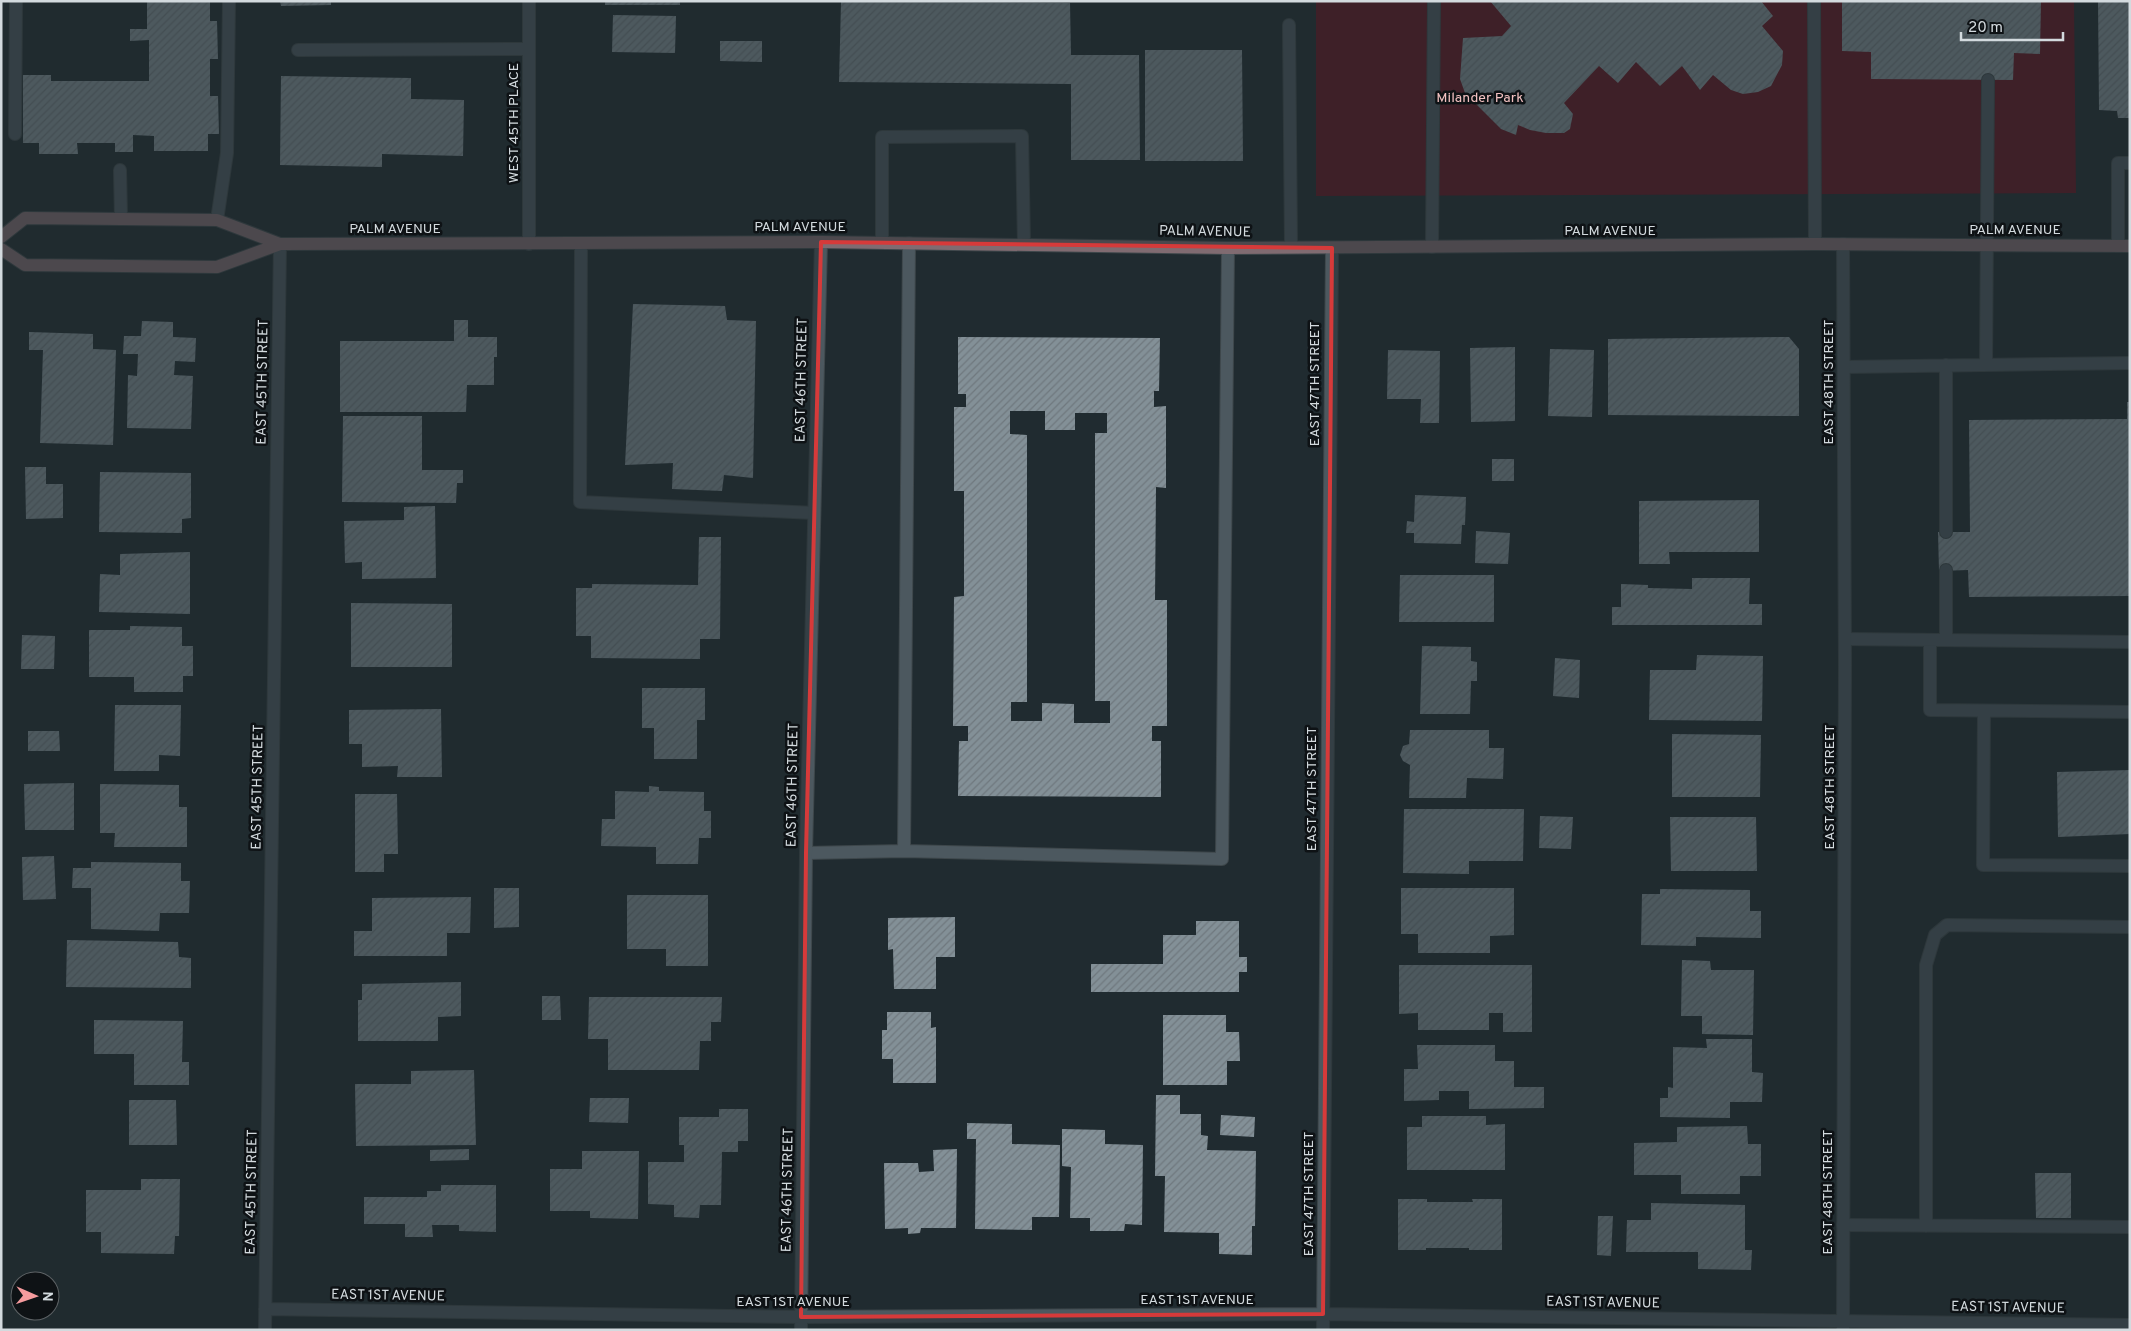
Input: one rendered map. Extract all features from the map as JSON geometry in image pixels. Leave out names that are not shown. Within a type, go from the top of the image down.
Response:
[{"type":"main road","name":"PALM AVENUE","points":[[1,237],[25,218],[217,220],[280,244]]},
{"type":"main road","name":"PALM AVENUE","points":[[1,249],[25,265],[217,267],[280,244],[882,242],[1228,248],[1816,244],[2124,246]]},
{"type":"street","points":[[15,134],[16,1]]},
{"type":"street","points":[[217,220],[227,152],[229,1]]},
{"type":"street","name":"WEST 45TH PLACE","points":[[529,1],[529,244]]},
{"type":"street","points":[[1432,247],[1434,1]]},
{"type":"street","points":[[1814,1],[1816,244]]},
{"type":"street","points":[[1289,24],[1291,247]]},
{"type":"street","points":[[298,50],[529,49]]},
{"type":"street","points":[[1986,365],[1988,80]]},
{"type":"street","points":[[882,242],[882,137],[1022,136],[1024,244]]},
{"type":"street","points":[[2124,246],[2118,162],[2130,163]]},
{"type":"street","points":[[120,170],[121,218]]},
{"type":"street","name":"EAST 46TH STREET","points":[[801,1324],[806,853],[821,242]]},
{"type":"street","points":[[904,851],[909,243]]},
{"type":"street","name":"EAST 45TH STREET","points":[[265,1330],[280,244]]},
{"type":"street","points":[[582,244],[580,502],[814,514]]},
{"type":"street","name":"EAST 48TH STREET","points":[[1843,244],[1845,640],[1843,1325]]},
{"type":"street","points":[[806,853],[904,851],[1222,859],[1228,248]]},
{"type":"street","name":"EAST 47TH STREET","points":[[1323,1330],[1332,248]]},
{"type":"street","points":[[1844,367],[2130,363]]},
{"type":"street","points":[[1946,365],[1946,532]]},
{"type":"street","points":[[1946,570],[1946,640]]},
{"type":"street","points":[[1845,640],[2130,642]]},
{"type":"street","points":[[1930,640],[1930,710],[2130,712]]},
{"type":"street","points":[[1984,711],[1983,865],[2130,866]]},
{"type":"street","points":[[1926,1226],[1926,965],[1935,935],[1947,925],[2130,927]]},
{"type":"street","points":[[1843,1225],[2130,1227]]},
{"type":"street","name":"EAST 1ST AVENUE","points":[[265,1309],[801,1324],[1323,1314],[1843,1325],[2130,1325]]},
{"type":"highlighted area","points":[[821,242],[1332,248],[1323,1314],[801,1317],[806,853]]},
{"type":"green space","name":"Milander Park","points":[[1316,1],[2074,1],[2076,193],[1316,196]]},
{"type":"building","points":[[147,1],[210,1],[210,21],[217,21],[218,59],[210,59],[210,96],[218,96],[219,134],[208,134],[208,151],[154,151],[154,136],[133,135],[133,152],[115,152],[115,143],[77,143],[78,154],[39,154],[39,143],[23,143],[23,75],[51,75],[51,81],[149,81],[149,40],[130,41],[130,29],[147,29]]},
{"type":"building","points":[[280,1],[331,1],[331,5],[281,6]]},
{"type":"building","points":[[605,1],[680,1],[680,5],[605,5]]},
{"type":"building","points":[[1490,1],[1761,1],[1773,16],[1762,26],[1783,51],[1782,65],[1771,86],[1758,92],[1743,94],[1731,90],[1713,75],[1700,90],[1682,66],[1660,86],[1636,62],[1618,83],[1599,66],[1564,103],[1573,114],[1570,129],[1564,133],[1546,133],[1530,130],[1518,125],[1516,135],[1501,129],[1465,93],[1460,79],[1463,38],[1502,36],[1511,26]]},
{"type":"building","points":[[1842,1],[2041,1],[2040,54],[2014,53],[2013,80],[1871,79],[1871,52],[1842,51]]},
{"type":"building","points":[[2098,1],[2130,1],[2130,118],[2118,118],[2117,111],[2099,110]]},
{"type":"building","points":[[841,2],[1070,3],[1071,55],[1139,55],[1140,160],[1071,160],[1071,84],[839,82]]},
{"type":"building","points":[[613,15],[676,16],[675,53],[612,52]]},
{"type":"building","points":[[720,41],[762,41],[762,62],[720,61]]},
{"type":"building","points":[[1145,50],[1242,50],[1243,161],[1145,161]]},
{"type":"building","points":[[281,76],[411,78],[411,99],[464,100],[463,156],[382,154],[382,167],[280,165]]},
{"type":"building","points":[[633,304],[725,306],[727,320],[756,321],[753,478],[724,475],[722,491],[672,489],[673,463],[625,465]]},
{"type":"building","points":[[454,320],[468,320],[468,337],[497,337],[497,357],[494,357],[494,385],[467,385],[466,412],[340,412],[340,341],[454,341]]},
{"type":"building","points":[[142,321],[173,322],[173,337],[196,338],[195,362],[175,361],[174,375],[193,376],[191,429],[127,428],[128,375],[137,376],[138,354],[123,354],[124,336],[141,336]]},
{"type":"building","points":[[29,332],[93,334],[93,349],[116,350],[113,445],[40,443],[43,350],[29,350]]},
{"type":"building","points":[[958,337],[1160,338],[1159,391],[1154,391],[1154,407],[1166,406],[1166,488],[1156,487],[1155,600],[1167,600],[1167,726],[1152,726],[1152,741],[1161,741],[1161,797],[958,796],[959,741],[968,741],[968,726],[953,726],[954,597],[964,596],[964,491],[954,491],[954,407],[966,407],[966,394],[958,394]],"holes":[[[1010,411],[1045,411],[1045,430],[1075,430],[1075,413],[1107,413],[1107,433],[1095,433],[1095,701],[1110,701],[1110,723],[1074,723],[1074,704],[1042,703],[1042,721],[1011,721],[1011,702],[1027,702],[1027,435],[1010,434]]]},
{"type":"building","points":[[1789,337],[1799,349],[1799,416],[1608,415],[1608,339]]},
{"type":"building","points":[[1515,347],[1515,421],[1471,422],[1470,348]]},
{"type":"building","points":[[1550,349],[1594,350],[1592,417],[1548,416]]},
{"type":"building","points":[[1388,350],[1440,351],[1439,423],[1420,423],[1421,399],[1387,399]]},
{"type":"building","points":[[2127,402],[2130,402],[2130,596],[1969,597],[1968,570],[1939,571],[1938,532],[1970,532],[1969,420],[2127,419]]},
{"type":"building","points":[[343,416],[422,416],[422,470],[463,470],[463,483],[457,483],[456,503],[342,502]]},
{"type":"building","points":[[1492,459],[1514,459],[1514,481],[1492,481]]},
{"type":"building","points":[[25,467],[46,467],[46,484],[63,484],[63,518],[26,519]]},
{"type":"building","points":[[100,472],[191,473],[191,518],[182,519],[182,533],[99,532]]},
{"type":"building","points":[[1415,495],[1466,497],[1465,525],[1462,525],[1461,544],[1414,543],[1414,533],[1406,533],[1407,521],[1414,522]]},
{"type":"building","points":[[1759,500],[1759,552],[1669,552],[1670,564],[1639,564],[1639,501]]},
{"type":"building","points":[[435,506],[436,578],[362,579],[362,562],[345,563],[344,521],[404,520],[404,507]]},
{"type":"building","points":[[1476,531],[1510,533],[1508,564],[1475,563]]},
{"type":"building","points":[[699,537],[721,537],[720,639],[700,639],[700,659],[591,658],[591,636],[576,636],[576,588],[592,588],[592,584],[698,585]]},
{"type":"building","points":[[190,552],[190,614],[99,612],[100,574],[120,575],[120,554]]},
{"type":"building","points":[[1400,575],[1494,575],[1494,622],[1399,622]]},
{"type":"building","points":[[1692,578],[1750,578],[1749,604],[1762,604],[1762,625],[1612,625],[1612,607],[1621,607],[1621,584],[1648,585],[1648,588],[1692,589]]},
{"type":"building","points":[[351,603],[452,604],[452,667],[351,667]]},
{"type":"building","points":[[130,626],[182,627],[182,646],[193,646],[193,676],[183,676],[183,692],[134,692],[134,677],[89,677],[89,630],[130,630]]},
{"type":"building","points":[[22,635],[55,636],[54,669],[21,669]]},
{"type":"building","points":[[1422,646],[1471,647],[1471,661],[1477,662],[1477,681],[1471,681],[1470,714],[1420,714]]},
{"type":"building","points":[[1697,655],[1763,656],[1762,721],[1649,720],[1650,670],[1696,670]]},
{"type":"building","points":[[1555,658],[1580,660],[1579,698],[1553,696]]},
{"type":"building","points":[[642,688],[705,688],[705,720],[697,720],[697,759],[654,759],[654,728],[642,728]]},
{"type":"building","points":[[115,705],[181,705],[180,756],[159,755],[159,771],[114,771]]},
{"type":"building","points":[[441,709],[442,777],[397,777],[398,766],[362,767],[362,744],[349,744],[349,710]]},
{"type":"building","points":[[1410,730],[1489,730],[1489,748],[1504,748],[1503,779],[1467,778],[1466,798],[1409,798],[1410,765],[1403,761],[1400,755],[1403,746],[1409,744]]},
{"type":"building","points":[[28,731],[59,731],[60,751],[28,751]]},
{"type":"building","points":[[1672,734],[1761,735],[1760,797],[1672,797]]},
{"type":"building","points":[[2130,770],[2130,834],[2058,837],[2057,772]]},
{"type":"building","points":[[74,783],[74,830],[25,830],[24,784]]},
{"type":"building","points":[[100,784],[179,785],[179,807],[187,807],[187,847],[114,847],[115,833],[100,833]]},
{"type":"building","points":[[649,786],[659,787],[659,791],[704,792],[704,811],[711,811],[711,838],[699,838],[698,864],[656,864],[656,847],[601,846],[602,819],[615,819],[615,791],[649,792]]},
{"type":"building","points":[[355,794],[397,794],[398,854],[384,854],[384,872],[355,872]]},
{"type":"building","points":[[1404,809],[1524,809],[1523,861],[1469,861],[1469,874],[1403,873]]},
{"type":"building","points":[[1540,816],[1573,817],[1571,849],[1539,848]]},
{"type":"building","points":[[1670,817],[1756,817],[1757,871],[1671,871]]},
{"type":"building","points":[[54,856],[56,899],[23,900],[22,857]]},
{"type":"building","points":[[91,862],[181,863],[181,881],[190,881],[189,913],[160,913],[159,931],[91,929],[91,888],[72,888],[73,868],[91,868]]},
{"type":"building","points":[[494,888],[519,888],[519,927],[494,928]]},
{"type":"building","points":[[1401,888],[1514,888],[1514,935],[1490,936],[1490,953],[1418,953],[1418,934],[1401,934]]},
{"type":"building","points":[[1660,889],[1750,890],[1750,911],[1761,911],[1761,938],[1696,937],[1696,946],[1641,945],[1642,894],[1660,894]]},
{"type":"building","points":[[627,895],[708,895],[708,966],[666,966],[666,949],[627,949]]},
{"type":"building","points":[[471,897],[470,933],[447,933],[447,956],[354,956],[354,931],[372,931],[372,898]]},
{"type":"building","points":[[955,917],[955,957],[936,957],[936,989],[894,989],[893,949],[888,950],[888,918]]},
{"type":"building","points":[[1196,921],[1239,921],[1239,957],[1247,957],[1247,972],[1239,972],[1239,992],[1091,992],[1091,964],[1163,964],[1163,935],[1196,935]]},
{"type":"building","points":[[67,940],[178,942],[179,957],[191,958],[191,988],[66,987]]},
{"type":"building","points":[[1682,960],[1710,961],[1711,970],[1754,970],[1753,1035],[1702,1034],[1702,1016],[1681,1016]]},
{"type":"building","points":[[1399,965],[1532,965],[1532,1032],[1503,1032],[1503,1013],[1489,1013],[1489,1030],[1418,1030],[1418,1013],[1399,1014]]},
{"type":"building","points":[[461,982],[461,1016],[438,1017],[438,1041],[358,1041],[358,1000],[362,1000],[362,984]]},
{"type":"building","points":[[542,996],[560,996],[561,1020],[542,1020]]},
{"type":"building","points":[[589,997],[722,997],[721,1022],[711,1022],[711,1041],[700,1041],[699,1070],[608,1070],[608,1039],[588,1039]]},
{"type":"building","points":[[887,1012],[931,1012],[931,1028],[936,1027],[936,1083],[893,1083],[893,1059],[882,1059],[882,1030],[887,1030]]},
{"type":"building","points":[[1163,1015],[1226,1015],[1226,1032],[1239,1032],[1240,1061],[1227,1061],[1227,1085],[1163,1085]]},
{"type":"building","points":[[94,1020],[183,1021],[182,1062],[189,1062],[189,1085],[134,1085],[134,1054],[94,1054]]},
{"type":"building","points":[[1706,1039],[1752,1039],[1752,1072],[1763,1073],[1762,1102],[1730,1102],[1730,1118],[1660,1117],[1660,1098],[1668,1098],[1668,1087],[1673,1088],[1673,1047],[1707,1048]]},
{"type":"building","points":[[1417,1045],[1495,1045],[1495,1061],[1514,1061],[1514,1087],[1544,1087],[1544,1108],[1469,1109],[1469,1091],[1439,1091],[1439,1100],[1404,1101],[1404,1069],[1418,1069]]},
{"type":"building","points":[[474,1070],[476,1145],[356,1146],[355,1084],[411,1084],[411,1071]]},
{"type":"building","points":[[1156,1095],[1180,1095],[1180,1114],[1201,1114],[1201,1135],[1208,1136],[1207,1150],[1256,1151],[1255,1226],[1252,1226],[1252,1255],[1219,1254],[1219,1233],[1164,1232],[1165,1176],[1155,1176]]},
{"type":"building","points":[[590,1098],[629,1098],[628,1123],[589,1122]]},
{"type":"building","points":[[129,1100],[176,1100],[177,1145],[129,1145]]},
{"type":"building","points":[[719,1109],[748,1109],[748,1141],[738,1141],[738,1152],[722,1152],[721,1205],[700,1205],[699,1218],[674,1217],[674,1205],[648,1204],[648,1162],[684,1162],[684,1145],[679,1145],[679,1117],[719,1117]]},
{"type":"building","points":[[1221,1115],[1255,1117],[1254,1137],[1220,1135]]},
{"type":"building","points":[[1422,1116],[1486,1116],[1486,1125],[1505,1124],[1505,1170],[1407,1170],[1407,1127],[1422,1127]]},
{"type":"building","points":[[967,1123],[1012,1124],[1012,1144],[1060,1145],[1059,1217],[1032,1217],[1032,1230],[975,1229],[976,1139],[967,1139]]},
{"type":"building","points":[[1747,1126],[1748,1144],[1761,1144],[1761,1176],[1740,1176],[1740,1194],[1681,1194],[1681,1175],[1634,1175],[1634,1143],[1677,1142],[1677,1127]]},
{"type":"building","points":[[1062,1129],[1105,1130],[1105,1144],[1143,1145],[1142,1225],[1125,1224],[1124,1231],[1090,1231],[1090,1218],[1070,1218],[1071,1167],[1062,1166]]},
{"type":"building","points":[[469,1149],[469,1160],[430,1161],[430,1150]]},
{"type":"building","points":[[957,1149],[956,1228],[921,1228],[920,1233],[908,1234],[908,1228],[885,1229],[884,1163],[918,1163],[919,1172],[934,1171],[933,1150]]},
{"type":"building","points":[[582,1151],[639,1151],[638,1219],[590,1218],[590,1211],[550,1211],[550,1169],[582,1169]]},
{"type":"building","points":[[2035,1173],[2071,1173],[2071,1218],[2036,1218]]},
{"type":"building","points":[[141,1179],[180,1179],[179,1236],[175,1236],[174,1254],[101,1253],[101,1232],[86,1232],[86,1190],[141,1190]]},
{"type":"building","points":[[441,1185],[496,1185],[496,1232],[459,1231],[459,1225],[432,1225],[433,1237],[405,1237],[405,1224],[364,1224],[364,1197],[427,1197],[427,1191],[441,1191]]},
{"type":"building","points":[[1398,1199],[1427,1199],[1427,1202],[1473,1202],[1472,1199],[1502,1199],[1502,1250],[1426,1248],[1426,1250],[1398,1250]]},
{"type":"building","points":[[1651,1203],[1745,1205],[1745,1250],[1752,1250],[1751,1270],[1698,1269],[1698,1252],[1626,1252],[1627,1220],[1651,1220]]},
{"type":"building","points":[[1598,1216],[1613,1216],[1611,1256],[1597,1255]]}]
